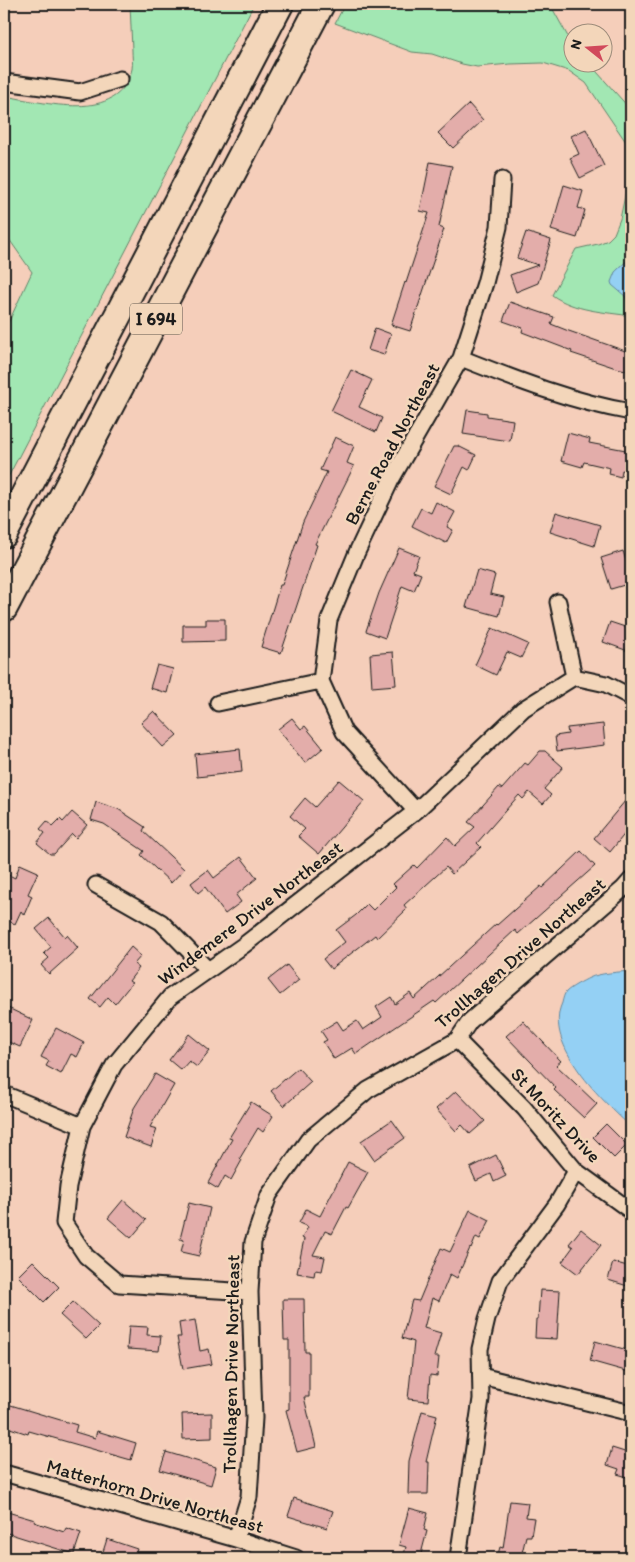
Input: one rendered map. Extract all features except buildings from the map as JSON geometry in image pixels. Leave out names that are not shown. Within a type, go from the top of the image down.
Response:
[{"type":"highway","name":"I 694","points":[[4,534],[280,4]]},
{"type":"highway","name":"I 694","points":[[4,608],[322,4]]},
{"type":"street","points":[[4,82],[80,92],[120,79]]},
{"type":"street","name":"Berne Road Northeast","points":[[321,681],[329,620],[357,552],[391,480],[461,358],[485,284],[499,226],[502,180]]},
{"type":"street","points":[[461,358],[508,377],[590,404],[631,412]]},
{"type":"street","points":[[558,602],[574,677],[606,684],[631,697]]},
{"type":"street","name":"Windemere Drive Northeast","points":[[250,1292],[119,1284],[86,1256],[64,1223],[68,1186],[82,1126],[114,1065],[170,997],[244,946],[416,811],[523,709],[574,677]]},
{"type":"street","points":[[218,703],[321,681],[344,732],[416,811]]},
{"type":"street","name":"Trollhagen Drive Northeast","points":[[236,1539],[249,1497],[254,1418],[250,1292],[253,1242],[269,1195],[308,1140],[368,1090],[456,1040],[470,1021],[631,880]]},
{"type":"street","points":[[96,885],[161,922],[208,970]]},
{"type":"street","name":"St Moritz Drive","points":[[456,1040],[524,1108],[576,1171],[631,1211]]},
{"type":"street","points":[[4,1094],[82,1126]]},
{"type":"street","points":[[458,1558],[481,1399],[480,1349],[487,1318],[500,1281],[557,1204],[576,1171]]},
{"type":"street","points":[[481,1376],[631,1414]]},
{"type":"street","name":"Matterhorn Drive Northeast","points":[[4,1473],[296,1558]]},
{"type":"green space","points":[[130,4],[254,4],[4,485],[4,332],[32,272],[4,232],[4,96],[59,105],[78,106],[96,104],[112,98],[124,86],[132,69]]},
{"type":"green space","points":[[345,4],[550,4],[562,26],[562,69],[543,63],[477,67],[462,64],[432,54],[412,52],[335,23]]},
{"type":"green space","points":[[570,72],[597,72],[631,110],[631,257],[615,272],[631,308],[631,316],[580,308],[552,295],[576,249],[598,244],[608,240],[614,234],[620,219],[629,177],[629,156],[626,142],[586,83]]},
{"type":"water","points":[[631,257],[631,308],[625,296],[611,282],[615,272]]},
{"type":"water","points":[[631,971],[631,1127],[606,1103],[579,1071],[568,1054],[561,1036],[558,1019],[564,995],[571,988],[593,976]]}]
